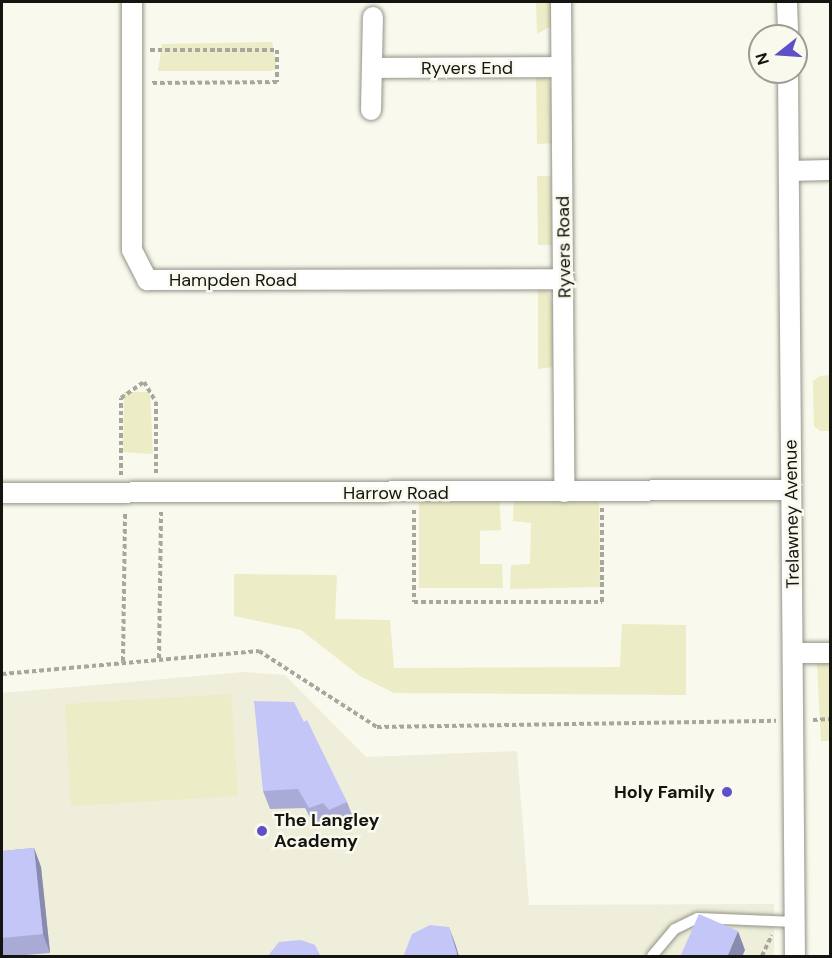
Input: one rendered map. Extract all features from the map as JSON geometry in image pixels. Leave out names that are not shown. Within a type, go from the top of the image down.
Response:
[{"type":"street","name":"Hampden Road","points":[[132,2],[132,250],[147,280],[564,279]]},
{"type":"street","name":"Ryvers Road","points":[[561,2],[564,492]]},
{"type":"street","points":[[787,2],[788,24]]},
{"type":"street","points":[[371,110],[373,17]]},
{"type":"street","name":"Ryvers End","points":[[372,68],[561,67]]},
{"type":"street","name":"Trelawney Avenue","points":[[788,84],[795,957]]},
{"type":"street","points":[[789,171],[831,170]]},
{"type":"street","name":"Harrow Road","points":[[2,493],[414,494],[791,490]]},
{"type":"street","points":[[793,653],[831,653]]},
{"type":"lane","points":[[652,957],[675,929],[698,918],[796,922]]},
{"type":"path","points":[[131,50],[277,50],[277,82],[132,83]]},
{"type":"path","points":[[123,661],[121,398],[144,382],[156,402],[159,494],[159,658]]},
{"type":"path","points":[[414,494],[414,602],[602,602],[602,493]]},
{"type":"path","points":[[2,674],[123,661],[259,651],[377,728],[779,721]]},
{"type":"path","points":[[805,720],[831,719]]},
{"type":"path","points":[[762,957],[772,935]]},
{"type":"shaded area","name":"The Langley Academy","points":[[245,672],[285,675],[366,757],[517,751],[529,905],[774,904],[774,956],[2,956],[2,693]]},
{"type":"green space","points":[[536,2],[552,2],[553,25],[537,34]]},
{"type":"green space","points":[[272,42],[277,69],[270,71],[158,71],[162,44]]},
{"type":"green space","points":[[536,70],[545,75],[552,88],[553,143],[537,144]]},
{"type":"green space","points":[[537,176],[551,176],[553,245],[538,245]]},
{"type":"green space","points":[[538,284],[548,290],[553,306],[553,367],[538,369]]},
{"type":"green space","points":[[830,375],[830,431],[820,431],[814,426],[813,381],[820,376]]},
{"type":"green space","points":[[124,392],[150,392],[153,454],[123,452]]},
{"type":"green space","points":[[499,497],[501,530],[480,531],[480,564],[502,564],[503,588],[419,588],[419,499]]},
{"type":"green space","points":[[514,498],[599,500],[600,587],[510,589],[511,565],[530,564],[531,523],[513,521]]},
{"type":"green space","points":[[234,574],[337,575],[335,619],[390,620],[394,668],[620,667],[622,624],[686,625],[686,695],[394,693],[360,676],[301,630],[234,616]]},
{"type":"green space","points":[[824,659],[830,659],[830,741],[821,741],[817,664]]},
{"type":"green space","points":[[231,694],[238,796],[71,806],[65,704]]},
{"type":"building","points":[[254,701],[294,702],[304,722],[307,720],[347,802],[329,810],[323,803],[309,808],[298,789],[263,791]]},
{"type":"building","points":[[34,848],[43,934],[2,938],[2,851]]},
{"type":"building","points":[[699,914],[738,931],[727,957],[680,957]]},
{"type":"building","points":[[430,925],[449,927],[457,957],[403,957],[412,934]]},
{"type":"building","points":[[301,940],[315,945],[321,957],[267,957],[279,942]]},
{"type":"place","name":"Holy Family","points":[[727,792]]},
{"type":"place","name":"The Langley Academy","points":[[262,831]]}]
